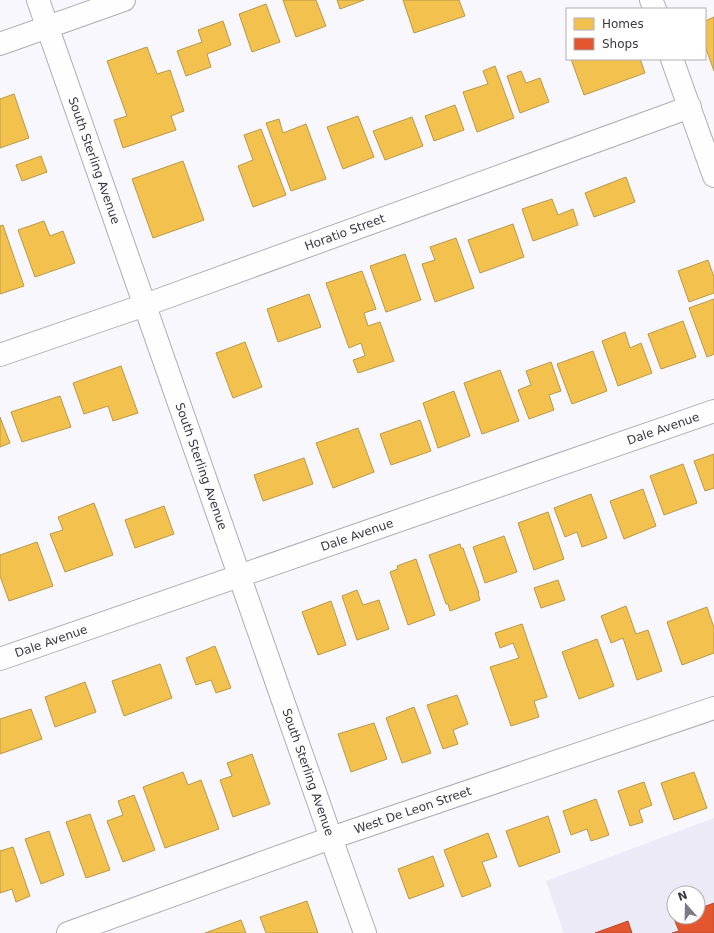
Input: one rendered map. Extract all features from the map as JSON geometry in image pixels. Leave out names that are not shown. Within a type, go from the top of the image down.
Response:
[{"type":"street","name":"South Sterling Avenue","points":[[38,0],[365,933]]},
{"type":"street","points":[[0,44],[124,0]]},
{"type":"street","points":[[672,60],[714,176]]},
{"type":"street","name":"Horatio Street","points":[[0,355],[145,305],[690,107]]},
{"type":"street","name":"Dale Avenue","points":[[0,659],[714,410]]},
{"type":"street","name":"West De Leon Street","points":[[68,933],[331,838],[714,708]]},
{"type":"shaded area","points":[[714,818],[714,933],[564,933],[546,881]]},
{"type":"building: Homes","points":[[283,0],[316,0],[326,26],[296,37]]},
{"type":"building: Homes","points":[[337,0],[364,0],[340,9]]},
{"type":"building: Homes","points":[[403,0],[459,0],[465,16],[414,33]]},
{"type":"building: Homes","points":[[266,4],[280,42],[252,52],[239,14]]},
{"type":"building: Homes","points":[[714,17],[714,71],[706,49],[706,21]]},
{"type":"building: Homes","points":[[223,21],[231,45],[207,54],[211,67],[186,76],[177,51],[202,42],[198,30]]},
{"type":"building: Homes","points":[[147,47],[157,74],[170,70],[184,111],[171,116],[176,130],[123,148],[114,120],[127,116],[107,61]]},
{"type":"building: Homes","points":[[571,60],[640,60],[645,73],[584,95]]},
{"type":"building: Homes","points":[[495,66],[514,118],[477,132],[463,92],[488,84],[483,71]]},
{"type":"building: Homes","points":[[521,71],[526,83],[540,78],[549,102],[520,113],[507,76]]},
{"type":"building: Homes","points":[[14,94],[29,138],[0,148],[0,99]]},
{"type":"building: Homes","points":[[455,105],[464,130],[434,141],[425,116]]},
{"type":"building: Homes","points":[[358,116],[374,157],[343,169],[327,127]]},
{"type":"building: Homes","points":[[412,117],[423,146],[385,160],[373,131]]},
{"type":"building: Homes","points":[[279,119],[283,133],[306,124],[326,179],[291,191],[266,123]]},
{"type":"building: Homes","points":[[261,129],[286,195],[253,207],[238,166],[253,160],[244,135]]},
{"type":"building: Homes","points":[[41,156],[47,172],[22,181],[16,165]]},
{"type":"building: Homes","points":[[183,161],[204,220],[153,238],[132,179]]},
{"type":"building: Homes","points":[[626,177],[635,202],[594,217],[585,193]]},
{"type":"building: Homes","points":[[552,199],[558,215],[573,209],[578,225],[533,241],[522,209]]},
{"type":"building: Homes","points":[[44,221],[50,236],[63,231],[75,263],[35,277],[18,230]]},
{"type":"building: Homes","points":[[513,224],[524,257],[480,273],[468,240]]},
{"type":"building: Homes","points":[[3,225],[24,286],[0,294],[0,226]]},
{"type":"building: Homes","points":[[456,238],[474,288],[435,302],[422,264],[435,260],[430,247]]},
{"type":"building: Homes","points":[[405,254],[421,300],[386,312],[370,266]]},
{"type":"building: Homes","points":[[708,260],[714,277],[714,293],[689,302],[678,271]]},
{"type":"building: Homes","points":[[362,271],[376,309],[364,313],[368,326],[380,322],[394,361],[358,373],[353,360],[365,356],[361,343],[349,348],[326,283]]},
{"type":"building: Homes","points":[[309,294],[321,327],[278,342],[267,309]]},
{"type":"building: Homes","points":[[714,299],[714,354],[707,357],[689,308]]},
{"type":"building: Homes","points":[[683,321],[696,357],[661,369],[648,334]]},
{"type":"building: Homes","points":[[625,332],[630,348],[641,343],[652,373],[618,386],[602,341]]},
{"type":"building: Homes","points":[[245,342],[262,387],[233,398],[216,353]]},
{"type":"building: Homes","points":[[593,351],[607,391],[572,404],[557,364]]},
{"type":"building: Homes","points":[[551,362],[561,391],[549,395],[554,410],[529,419],[518,390],[531,385],[526,371]]},
{"type":"building: Homes","points":[[121,366],[138,413],[113,421],[108,406],[84,414],[73,383]]},
{"type":"building: Homes","points":[[500,370],[519,421],[482,434],[464,383]]},
{"type":"building: Homes","points":[[454,391],[470,436],[438,448],[423,403]]},
{"type":"building: Homes","points":[[60,396],[71,427],[22,442],[11,412]]},
{"type":"building: Homes","points":[[0,417],[10,443],[0,447]]},
{"type":"building: Homes","points":[[420,420],[431,451],[391,465],[380,434]]},
{"type":"building: Homes","points":[[358,428],[374,472],[333,488],[316,443]]},
{"type":"building: Homes","points":[[714,454],[714,488],[705,491],[694,461]]},
{"type":"building: Homes","points":[[304,458],[313,484],[263,501],[254,475]]},
{"type":"building: Homes","points":[[683,464],[697,503],[664,515],[650,476]]},
{"type":"building: Homes","points":[[643,489],[656,526],[624,539],[610,501]]},
{"type":"building: Homes","points":[[591,494],[607,538],[582,547],[577,532],[565,537],[554,508]]},
{"type":"building: Homes","points":[[94,503],[113,555],[65,572],[50,534],[63,530],[58,517]]},
{"type":"building: Homes","points":[[164,506],[174,534],[135,548],[125,520]]},
{"type":"building: Homes","points":[[548,512],[564,559],[534,570],[518,523]]},
{"type":"building: Homes","points":[[504,536],[517,572],[485,583],[473,547]]},
{"type":"building: Homes","points":[[37,542],[53,586],[9,601],[0,576],[0,555]]},
{"type":"building: Homes","points":[[460,544],[461,548],[463,548],[479,593],[480,600],[450,611],[448,604],[446,604],[429,555]]},
{"type":"building: Homes","points":[[416,559],[435,615],[408,625],[390,572],[398,569],[397,566]]},
{"type":"building: Homes","points":[[558,580],[565,600],[541,608],[534,588]]},
{"type":"building: Homes","points":[[357,590],[363,605],[379,600],[389,629],[357,640],[342,596]]},
{"type":"building: Homes","points":[[331,601],[346,645],[318,655],[302,612]]},
{"type":"building: Homes","points":[[626,606],[636,634],[648,630],[662,671],[637,680],[623,638],[611,643],[601,616]]},
{"type":"building: Homes","points":[[707,607],[714,628],[714,653],[682,665],[667,622]]},
{"type":"building: Homes","points":[[522,624],[547,697],[534,701],[539,717],[511,726],[490,667],[519,658],[513,643],[500,648],[495,633]]},
{"type":"building: Homes","points":[[597,639],[614,686],[579,699],[562,652]]},
{"type":"building: Homes","points":[[215,646],[231,688],[216,693],[211,680],[196,685],[186,658]]},
{"type":"building: Homes","points":[[160,664],[172,698],[124,716],[112,681]]},
{"type":"building: Homes","points":[[85,682],[96,712],[55,727],[45,697]]},
{"type":"building: Homes","points":[[457,695],[468,724],[453,730],[458,744],[443,749],[427,705]]},
{"type":"building: Homes","points":[[414,707],[431,753],[402,763],[386,718]]},
{"type":"building: Homes","points":[[31,709],[42,739],[0,754],[0,719]]},
{"type":"building: Homes","points":[[374,723],[387,759],[351,772],[338,734]]},
{"type":"building: Homes","points":[[252,754],[270,804],[233,817],[220,780],[232,776],[227,763]]},
{"type":"building: Homes","points":[[183,772],[188,785],[201,780],[219,829],[165,848],[143,787]]},
{"type":"building: Homes","points":[[694,772],[707,808],[674,820],[661,783]]},
{"type":"building: Homes","points":[[644,782],[652,805],[639,810],[643,822],[630,826],[618,791]]},
{"type":"building: Homes","points":[[134,795],[155,850],[123,862],[107,821],[123,815],[118,801]]},
{"type":"building: Homes","points":[[596,799],[609,835],[591,841],[587,829],[571,835],[563,811]]},
{"type":"building: Homes","points":[[90,814],[110,870],[86,878],[66,822]]},
{"type":"building: Homes","points":[[548,816],[560,852],[519,867],[506,831]]},
{"type":"building: Homes","points":[[49,831],[64,875],[41,884],[25,839]]},
{"type":"building: Homes","points":[[488,833],[497,857],[482,862],[491,886],[462,897],[444,850]]},
{"type":"building: Homes","points":[[13,847],[30,896],[16,902],[12,889],[0,893],[0,851]]},
{"type":"building: Homes","points":[[433,856],[444,886],[409,899],[398,869]]},
{"type":"building: Homes","points":[[307,901],[318,933],[266,933],[260,917]]},
{"type":"building: Homes","points":[[241,920],[246,933],[205,933]]},
{"type":"building: Shops","points":[[714,903],[714,933],[672,933],[679,931],[676,925],[706,925],[706,906]]},
{"type":"building: Shops","points":[[628,921],[632,933],[595,933]]}]
